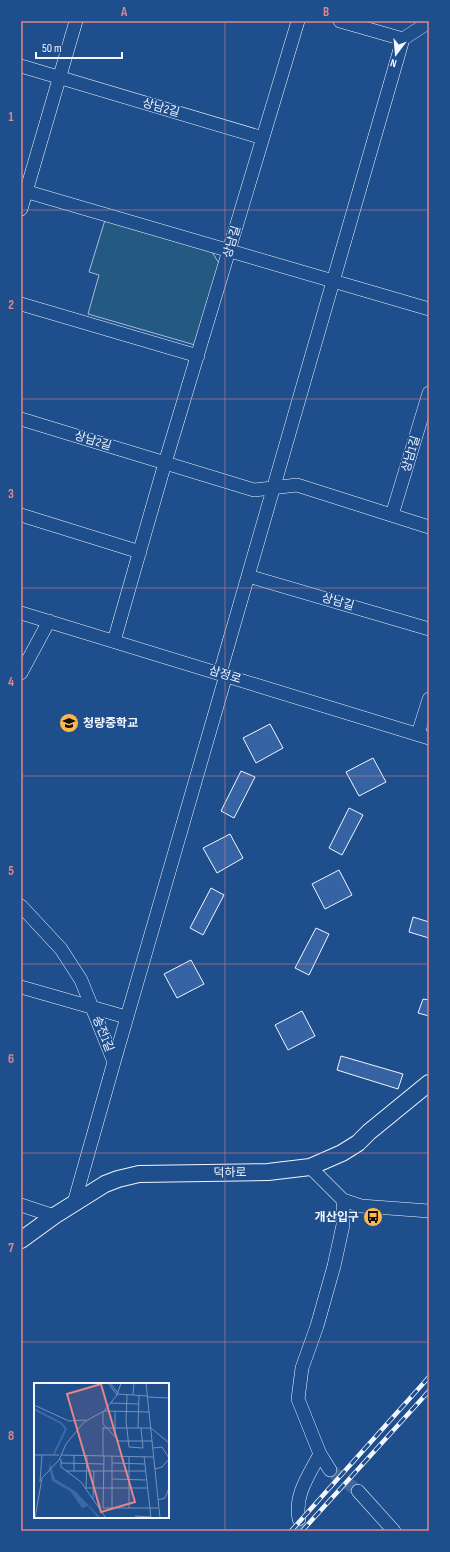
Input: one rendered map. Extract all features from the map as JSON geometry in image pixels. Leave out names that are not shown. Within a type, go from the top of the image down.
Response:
[{"type":"main road","name":"덕하로","points":[[21,1240],[54,1216],[105,1184],[139,1174],[315,1172],[358,1143],[369,1132],[429,1083]]},
{"type":"street","points":[[21,209],[24,191],[60,78],[76,21]]},
{"type":"street","name":"상남길","points":[[114,641],[298,21]]},
{"type":"street","points":[[340,21],[403,39]]},
{"type":"street","points":[[114,1062],[223,674],[248,576],[403,39],[429,22]]},
{"type":"street","name":"상남2길","points":[[21,66],[263,138]]},
{"type":"street","points":[[24,191],[429,309]]},
{"type":"street","points":[[21,304],[198,356]]},
{"type":"street","name":"상남1길","points":[[392,516],[429,393]]},
{"type":"street","name":"상남2길","points":[[21,419],[166,463]]},
{"type":"street","points":[[166,463],[254,490],[297,485],[429,527]]},
{"type":"street","points":[[21,515],[140,552]]},
{"type":"street","name":"상남길","points":[[248,576],[429,629]]},
{"type":"street","name":"삼정로","points":[[21,613],[424,736]]},
{"type":"street","points":[[21,673],[49,621]]},
{"type":"street","points":[[424,736],[429,699]]},
{"type":"street","name":"송전1길","points":[[21,906],[61,949],[81,980],[114,1062],[74,1203]]},
{"type":"street","points":[[21,987],[126,1017]]},
{"type":"street","points":[[315,1172],[341,1198],[361,1206],[429,1211]]},
{"type":"street","points":[[330,1470],[320,1454],[298,1399],[302,1368],[317,1326],[334,1266],[342,1225],[341,1198]]},
{"type":"street","points":[[21,1205],[54,1216]]},
{"type":"street","points":[[299,1519],[297,1508],[302,1487],[320,1454]]},
{"type":"street","points":[[358,1491],[394,1531]]},
{"type":"shaded area","points":[[105,220],[212,252],[219,263],[195,345],[88,314],[99,275],[89,272]]},
{"type":"building","points":[[270,724],[283,748],[256,763],[243,738]]},
{"type":"building","points":[[373,758],[386,782],[359,796],[346,772]]},
{"type":"building","points":[[241,771],[255,777],[234,818],[221,811]]},
{"type":"building","points":[[349,808],[363,815],[342,855],[329,848]]},
{"type":"building","points":[[230,834],[243,858],[217,873],[203,848]]},
{"type":"building","points":[[339,870],[352,895],[325,909],[312,884]]},
{"type":"building","points":[[211,888],[224,895],[203,935],[190,928]]},
{"type":"building","points":[[413,917],[429,922],[429,938],[409,932]]},
{"type":"building","points":[[316,928],[329,934],[309,975],[295,968]]},
{"type":"building","points":[[191,960],[204,984],[177,998],[164,974]]},
{"type":"building","points":[[423,999],[429,1000],[429,1016],[418,1013]]},
{"type":"building","points":[[302,1011],[315,1036],[288,1050],[275,1025]]},
{"type":"building","points":[[341,1056],[403,1074],[398,1089],[337,1070]]},
{"type":"tunnel","points":[[330,1470],[358,1491]]},
{"type":"tunnel","points":[[299,1519],[301,1531]]},
{"type":"railway","points":[[291,1531],[429,1377]]},
{"type":"railway","points":[[302,1531],[429,1391]]},
{"type":"place","name":"청량중학교","points":[[69,723]]},
{"type":"place","name":"개산입구","points":[[373,1217]]}]
